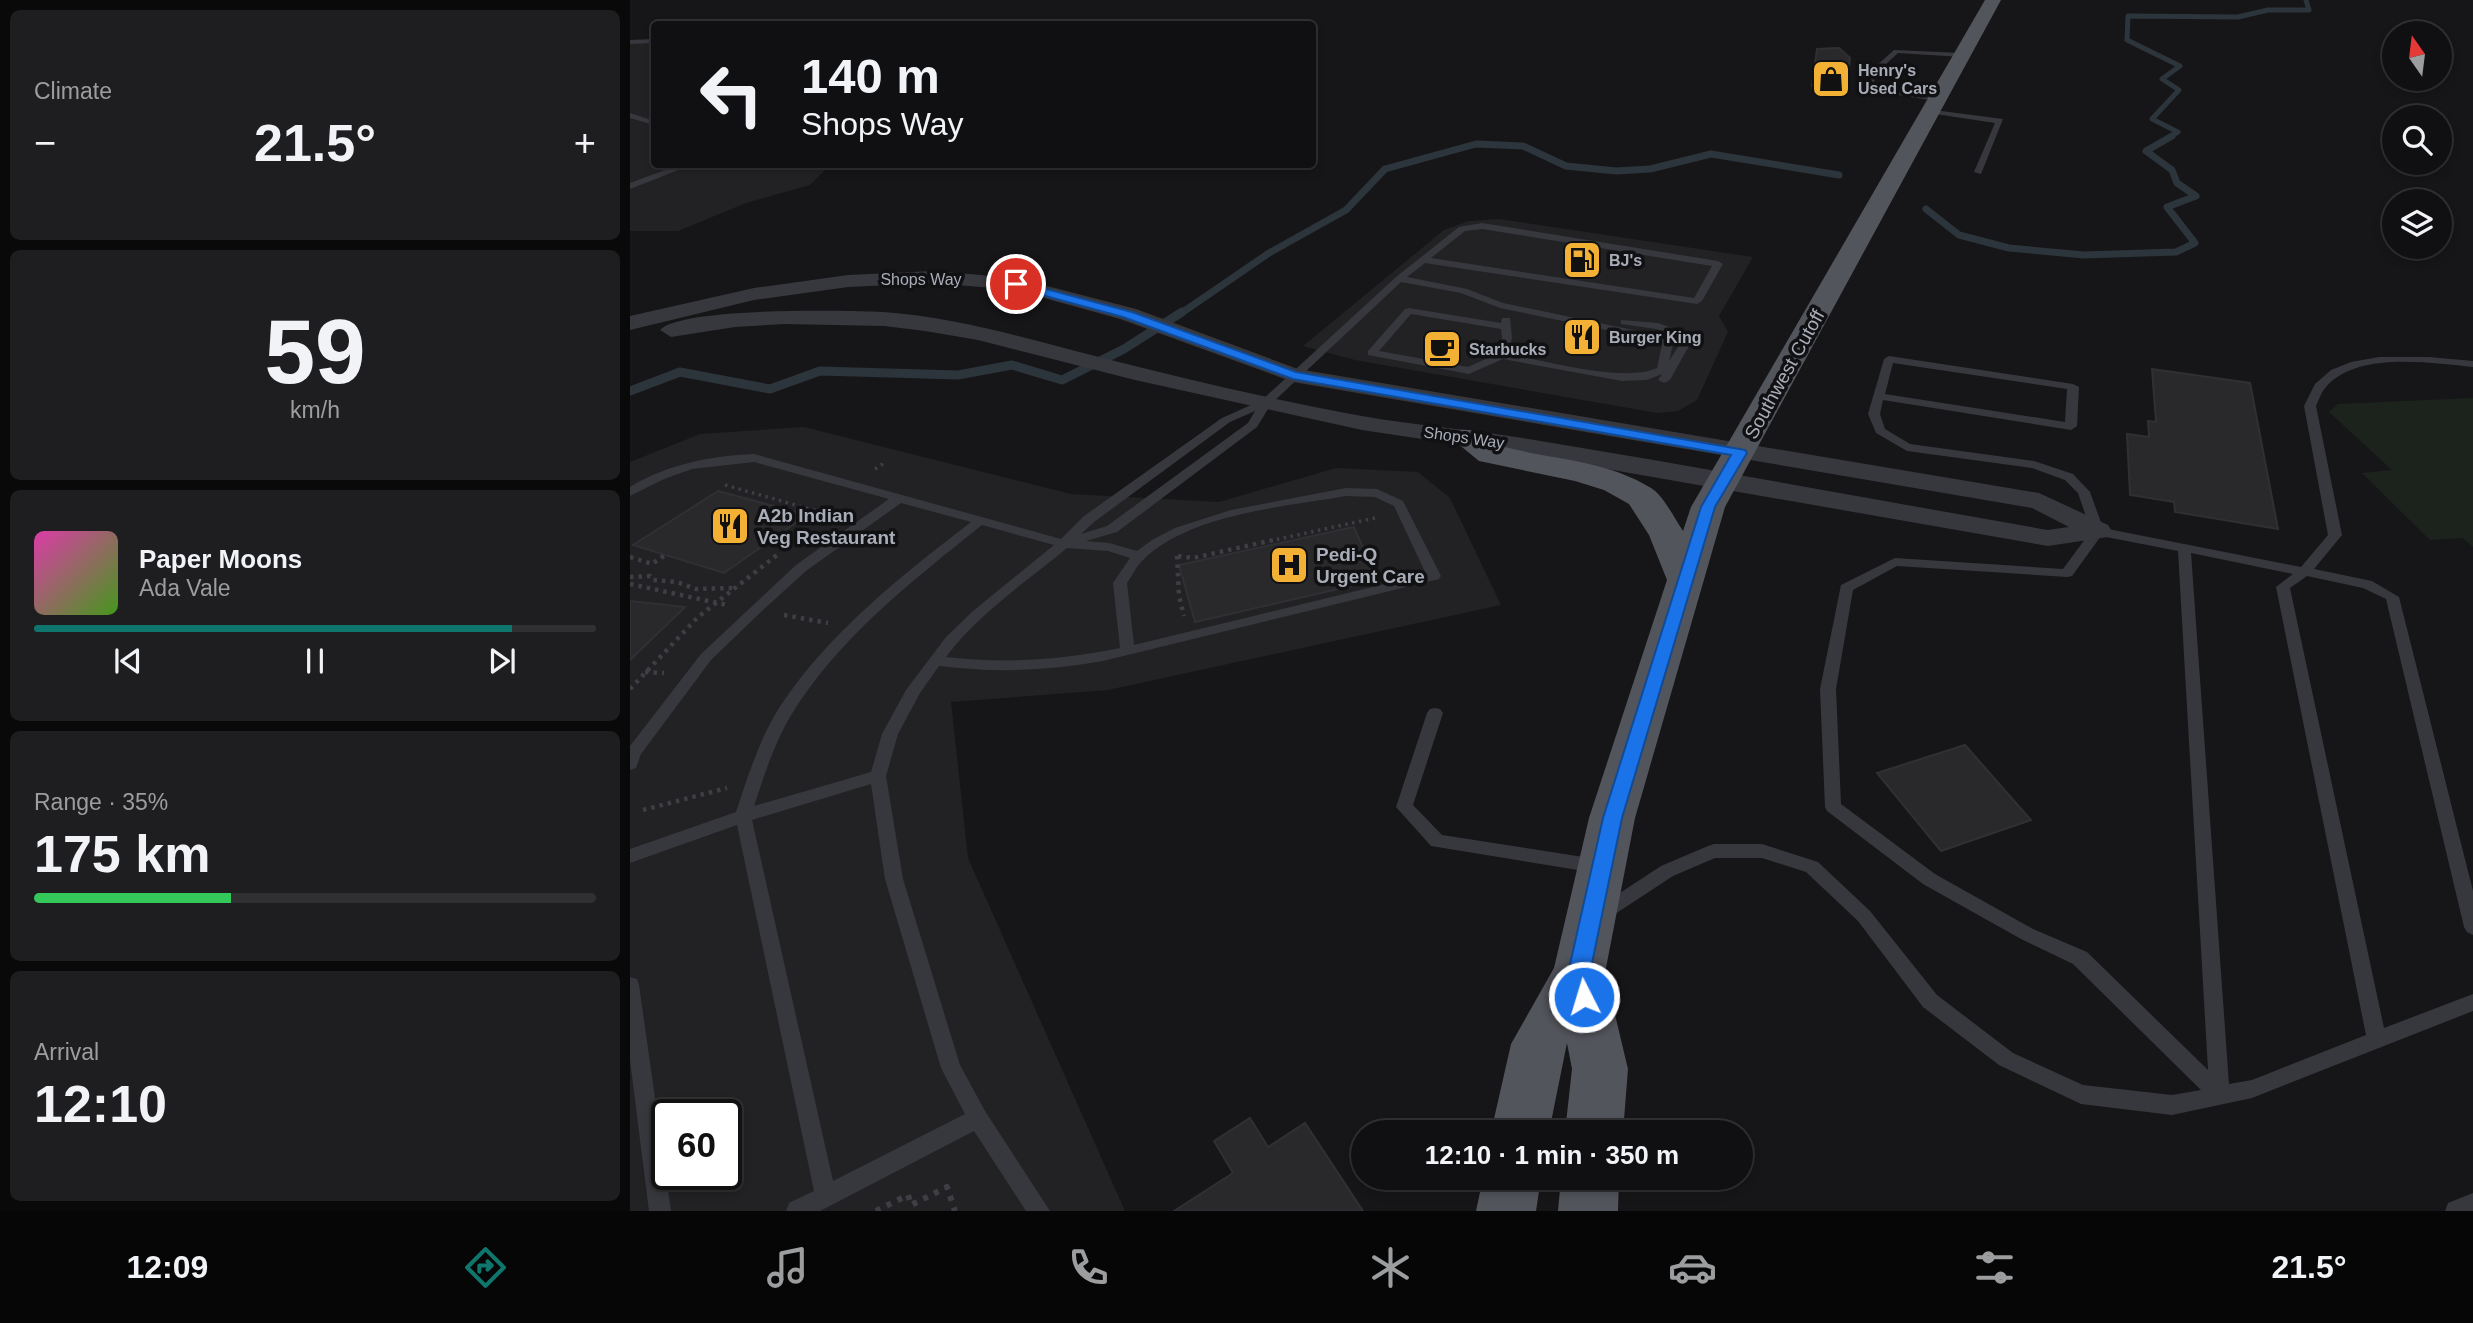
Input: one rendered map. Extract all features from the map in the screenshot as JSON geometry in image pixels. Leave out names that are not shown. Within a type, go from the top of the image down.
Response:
[{"type":"main road","name":"Southwest Cutoff","points":[[1522,1120],[1538,1044],[1579,973],[1612,818],[1708,507],[1993,0]]},
{"type":"main road","points":[[1467,438],[1491,454],[1583,472],[1616,483],[1642,497],[1667,535],[1685,580]]},
{"type":"main road","name":"Southwest Cutoff","points":[[1579,973],[1600,1069],[1595,1120]]},
{"type":"main road","points":[[1506,1211],[1510,1190]]},
{"type":"main road","points":[[1588,1211],[1589,1190]]},
{"type":"street","name":"Shops Way","points":[[630,323],[754,294],[901,277],[1016,284],[1128,314],[1293,375],[1731,467]]},
{"type":"street","name":"Shops Way","points":[[630,339],[735,320],[840,317],[925,324],[1362,422],[1467,438],[1731,467]]},
{"type":"street","points":[[1731,467],[2048,538],[2098,531]]},
{"type":"lane","points":[[630,42],[651,41]]},
{"type":"lane","points":[[1962,55],[1896,51],[1870,75],[1872,85],[1885,91],[2000,121],[1978,172]]},
{"type":"lane","points":[[630,115],[651,122]]},
{"type":"lane","points":[[630,186],[679,168]]},
{"type":"lane","points":[[1064,544],[1112,529],[1253,425],[1266,402],[1293,375],[1399,279],[1462,229],[1482,226],[1718,264],[1697,301],[1423,260]]},
{"type":"lane","points":[[1399,279],[1458,289],[1482,295],[1500,305],[1653,337],[1668,344],[1662,370],[1647,377],[1622,378],[1502,356],[1469,371],[1372,353],[1409,311],[1506,327]]},
{"type":"lane","points":[[1500,305],[1506,327],[1502,356]]},
{"type":"lane","points":[[1526,310],[1658,326],[1685,336],[1685,344],[1662,381],[1620,387],[1606,385],[1537,363]]},
{"type":"lane","points":[[1879,396],[2071,426],[2073,387],[1889,359],[1874,414],[1880,431],[1907,447],[2034,465],[2069,477],[2084,492],[2098,531]]},
{"type":"lane","points":[[2378,1040],[2283,587],[2304,572],[2335,535],[2309,406],[2314,387],[2333,371],[2367,363],[2401,359],[2473,364]]},
{"type":"lane","points":[[1039,1211],[978,1118],[951,1068],[894,880],[878,776],[890,734],[914,690],[935,661],[978,614],[1064,544],[1089,519],[1226,420],[1266,402]]},
{"type":"lane","points":[[630,492],[687,465],[717,459],[754,458],[1064,544],[1109,547],[1139,556]]},
{"type":"lane","points":[[935,661],[978,667],[1070,664],[1128,651],[1434,576],[1399,504],[1377,493],[1346,492],[1219,518],[1179,531],[1139,556],[1120,583],[1128,651]]},
{"type":"lane","points":[[631,756],[706,657],[801,568],[899,498]]},
{"type":"lane","points":[[826,1196],[743,817],[755,778],[785,713],[857,628],[910,576],[980,521]]},
{"type":"lane","points":[[2098,531],[2367,584],[2392,597],[2473,927]]},
{"type":"lane","points":[[2098,531],[2067,573],[1895,562],[1846,588],[1828,689],[1833,807],[1929,879],[2027,933],[2080,958],[2220,1095]]},
{"type":"lane","points":[[2184,548],[2220,1095]]},
{"type":"lane","points":[[1435,713],[1404,807],[1437,841],[1601,866]]},
{"type":"lane","points":[[630,856],[743,817],[878,776]]},
{"type":"lane","points":[[1590,922],[1667,870],[1714,851],[1762,851],[1812,867],[1864,916],[1930,1000],[2006,1059],[2081,1094],[2172,1105],[2252,1089],[2473,1002]]},
{"type":"lane","points":[[630,985],[660,1211]]},
{"type":"lane","points":[[797,1211],[978,1118]]},
{"type":"lane","points":[[2456,1211],[2473,1204]]},
{"type":"path","points":[[720,484],[831,515]]},
{"type":"path","points":[[822,522],[841,508]]},
{"type":"path","points":[[1177,556],[1193,558],[1382,516]]},
{"type":"path","points":[[1256,535],[1259,544]]},
{"type":"path","points":[[1234,540],[1237,549]]},
{"type":"path","points":[[630,689],[668,646],[716,602],[785,549]]},
{"type":"path","points":[[1177,556],[1191,550]]},
{"type":"path","points":[[630,557],[652,564],[665,555]]},
{"type":"path","points":[[1177,556],[1179,596],[1190,636]]},
{"type":"path","points":[[716,602],[678,593],[657,592],[648,587],[630,584],[632,577],[650,576],[661,583],[683,584],[708,590],[734,588]]},
{"type":"path","points":[[678,593],[683,584]]},
{"type":"path","points":[[777,614],[857,628]]},
{"type":"path","points":[[643,810],[735,787]]},
{"type":"path","points":[[876,1211],[908,1195],[911,1205],[947,1187],[955,1211]]},
{"type":"shaded area","points":[[651,41],[651,168],[827,168],[810,185],[746,203],[678,231],[630,231],[630,42]]},
{"type":"shaded area","points":[[1499,219],[1753,257],[1719,316],[1728,332],[1697,400],[1678,411],[1657,413],[1355,360],[1303,346],[1444,230],[1469,221]]},
{"type":"shaded area","points":[[2473,398],[2473,547],[2463,538],[2430,540],[2362,473],[2392,470],[2329,412],[2338,404]]},
{"type":"shaded area","points":[[804,427],[1071,494],[1219,502],[1336,468],[1418,472],[1450,498],[1501,605],[1108,690],[951,702],[968,858],[1125,1211],[630,1211],[630,462],[700,434]]},
{"type":"building","points":[[1839,48],[1850,58],[1847,88],[1812,86],[1817,49]]},
{"type":"building","points":[[2152,369],[2250,383],[2278,529],[2175,512],[2174,502],[2130,495],[2127,434],[2149,437],[2148,421],[2156,422]]},
{"type":"building","points":[[718,491],[807,515],[724,573],[633,545]]},
{"type":"building","points":[[1354,527],[1377,580],[1195,622],[1179,565]]},
{"type":"building","points":[[630,601],[685,607],[630,660]]},
{"type":"building","points":[[1965,745],[2031,820],[1941,851],[1877,773]]},
{"type":"building","points":[[1250,1118],[1268,1147],[1305,1123],[1363,1211],[1174,1211],[1233,1173],[1214,1141]]},
{"type":"waterway","points":[[2172,136],[2178,132],[2152,119],[2179,90],[2162,79],[2180,66],[2127,40],[2128,16],[2238,17],[2268,10],[2309,10],[2306,0]]},
{"type":"waterway","points":[[1926,209],[1959,235],[2009,248],[2084,255],[2176,252],[2195,243],[2167,207],[2196,196],[2177,183],[2172,170],[2146,151],[2172,136]]},
{"type":"waterway","points":[[1180,314],[1269,253],[1346,210],[1385,169],[1476,144],[1523,146],[1566,166],[1616,171],[1650,169],[1711,154],[1839,175]]},
{"type":"waterway","points":[[630,391],[680,372],[770,389],[820,371],[958,375],[1012,365],[1062,380],[1124,349],[1182,312]]},
{"type":"place","name":"Henry's Used Cars","points":[[1831,79]]},
{"type":"place","name":"BJ's","points":[[1582,260]]},
{"type":"place","name":"Burger King","points":[[1582,337]]},
{"type":"place","name":"Starbucks","points":[[1442,349]]},
{"type":"place","name":"A2b Indian Veg Restaurant","points":[[730,526]]},
{"type":"place","name":"Pedi-Q Urgent Care","points":[[1289,565]]},
{"type":"route","points":[[1016,284],[1128,314],[1256,364],[1293,375],[1740,453],[1728,469],[1708,507],[1612,818],[1579,973],[1584,997]]}]
